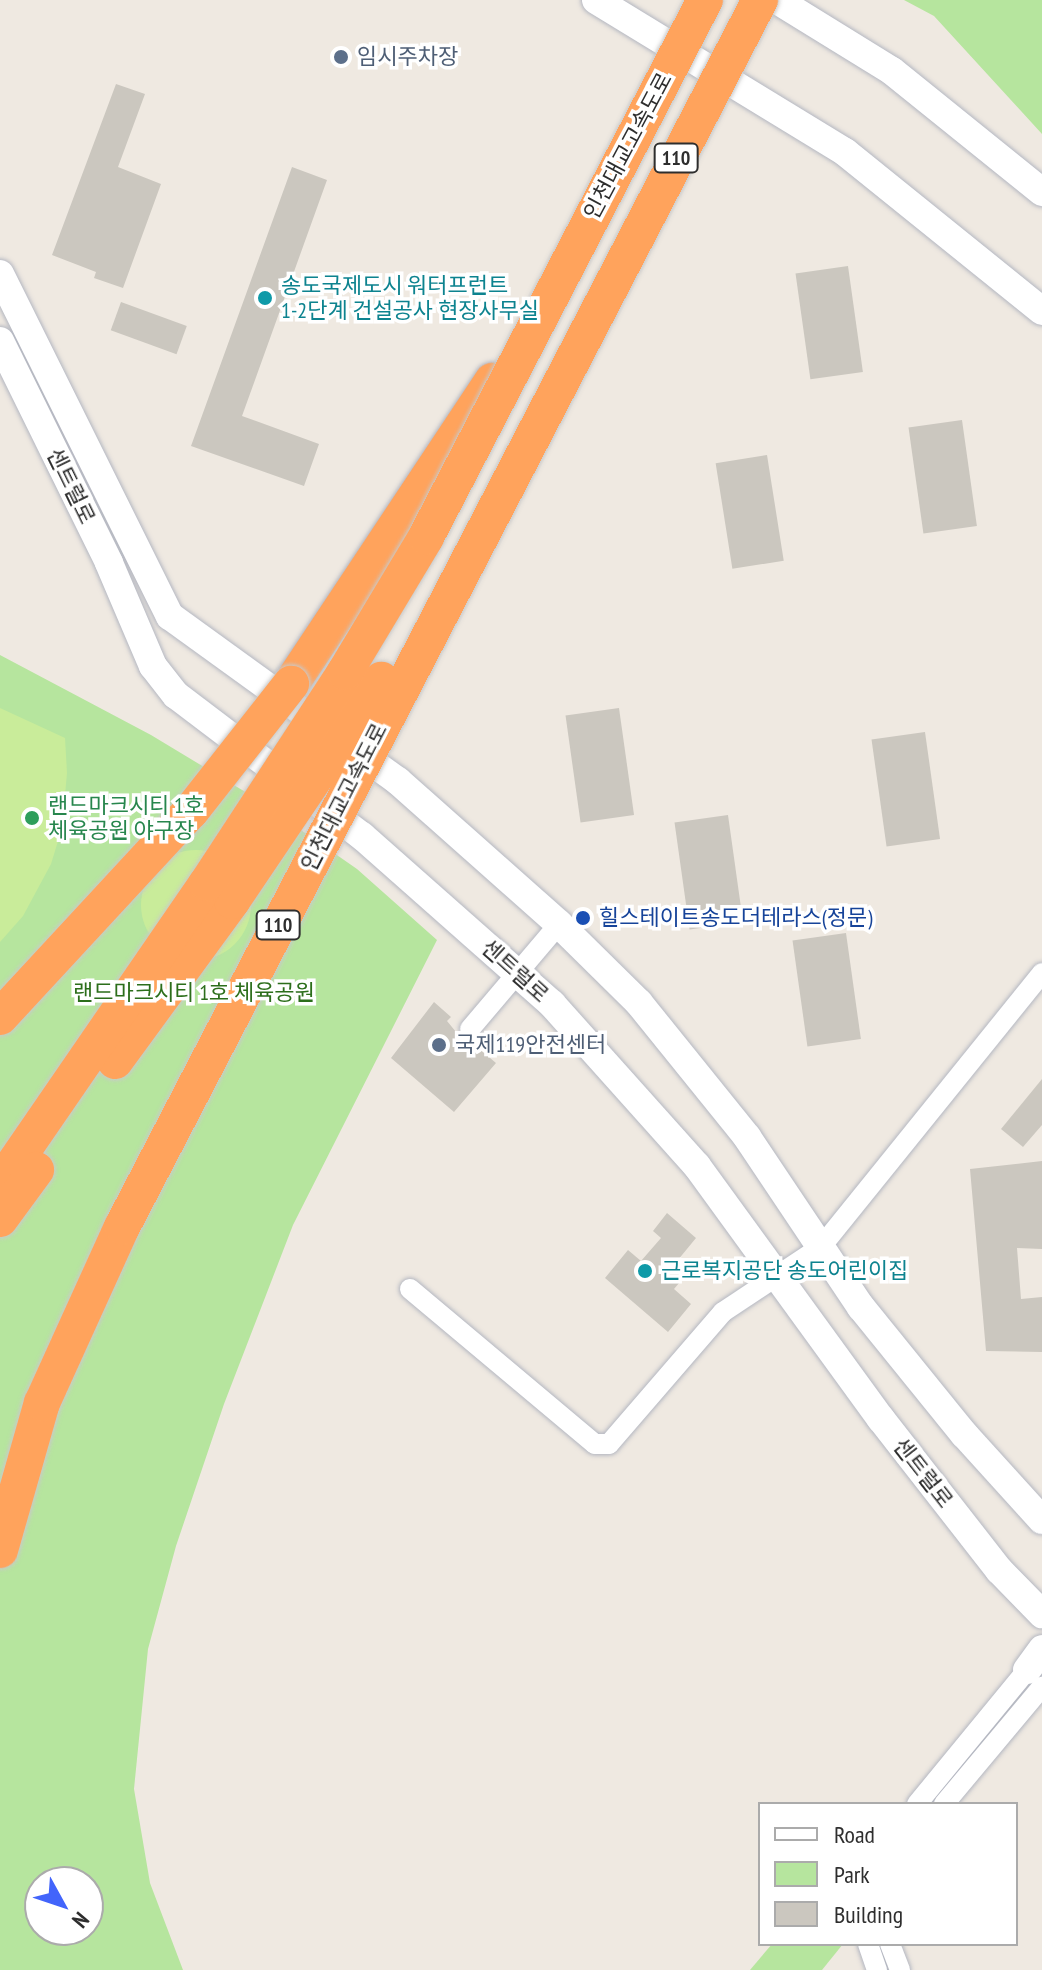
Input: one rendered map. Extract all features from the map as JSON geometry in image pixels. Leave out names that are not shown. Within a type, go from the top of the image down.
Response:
[{"type":"highway","name":"인천대교고속도로","points":[[0,1184],[207,883],[345,672],[426,537],[705,0]]},
{"type":"highway","name":"인천대교고속도로","points":[[0,1550],[42,1403],[122,1227],[593,315],[760,0]]},
{"type":"highway","name":"인천대교고속도로","points":[[0,1017],[191,811],[291,684],[551,293]]},
{"type":"highway","name":"인천대교고속도로","points":[[0,1219],[232,901],[354,723],[444,579],[593,315]]},
{"type":"main road","points":[[596,0],[845,152],[1042,311]]},
{"type":"main road","points":[[777,0],[892,71],[1042,192]]},
{"type":"main road","name":"센트럴로","points":[[0,274],[170,616],[398,781],[559,924],[639,1003],[747,1137],[861,1307],[964,1434],[1042,1520]]},
{"type":"main road","name":"센트럴로","points":[[0,341],[109,563],[153,666],[176,695],[362,836],[552,1004],[697,1166],[881,1419],[999,1570],[1038,1613]]},
{"type":"street","points":[[470,1029],[559,924]]},
{"type":"street","points":[[410,1289],[588,1439],[602,1446],[617,1437],[723,1312],[821,1247],[1042,973]]},
{"type":"street","points":[[919,1802],[1037,1669]]},
{"type":"street","points":[[945,1802],[1037,1669]]},
{"type":"street","points":[[869,1946],[877,1970]]},
{"type":"street","points":[[891,1946],[900,1970]]},
{"type":"green space","points":[[904,0],[1042,0],[1042,134],[934,16]]},
{"type":"green space","name":"랜드마크시티 1호 체육공원","points":[[0,655],[151,735],[252,796],[357,869],[437,940],[293,1225],[224,1404],[176,1546],[148,1649],[134,1789],[150,1883],[183,1970],[0,1970]]},
{"type":"green space","name":"랜드마크시티 1호 체육공원 야구장","points":[[0,708],[65,738],[67,773],[62,828],[51,864],[23,916],[0,942]]},
{"type":"green space","points":[[196,850],[217,855],[235,866],[246,884],[251,905],[246,926],[235,944],[217,955],[196,960],[175,955],[157,944],[146,926],[141,905],[146,884],[157,866],[175,855]]},
{"type":"green space","points":[[770,1946],[841,1946],[822,1970],[750,1970]]},
{"type":"building","points":[[116,84],[145,94],[118,167],[161,184],[123,288],[94,278],[96,272],[52,255]]},
{"type":"building","name":"송도국제도시 워터프런트 1-2단계 건설공사 현장사무실","points":[[292,167],[327,180],[242,416],[319,444],[304,486],[191,446]]},
{"type":"building","points":[[848,266],[863,372],[810,379],[796,273]]},
{"type":"building","points":[[121,302],[187,326],[177,354],[111,330]]},
{"type":"building","points":[[962,420],[977,526],[923,533],[909,428]]},
{"type":"building","points":[[767,455],[784,561],[732,569],[716,463]]},
{"type":"building","points":[[619,708],[634,815],[581,822],[566,716]]},
{"type":"building","points":[[925,732],[940,839],[887,846],[872,740]]},
{"type":"building","points":[[728,815],[743,922],[690,929],[675,823]]},
{"type":"building","points":[[846,933],[861,1039],[807,1046],[793,941]]},
{"type":"building","name":"국제119안전센터","points":[[434,1002],[451,1017],[447,1021],[461,1038],[471,1042],[496,1063],[454,1112],[391,1058]]},
{"type":"building","points":[[1042,1079],[1042,1125],[1023,1147],[1001,1129]]},
{"type":"building","points":[[1042,1161],[1042,1249],[1017,1248],[1021,1299],[1042,1297],[1042,1352],[986,1351],[970,1169]]},
{"type":"building","name":"근로복지공단 송도어린이집","points":[[667,1213],[696,1238],[673,1266],[685,1276],[674,1289],[691,1304],[668,1332],[605,1278],[628,1250],[641,1261],[661,1238],[653,1231]]},
{"type":"place","name":"임시주차장","points":[[341,57]]},
{"type":"place","name":"송도국제도시 워터프런트 1-2단계 건설공사 현장사무실","points":[[265,298]]},
{"type":"place","name":"랜드마크시티 1호 체육공원 야구장","points":[[32,818]]},
{"type":"place","name":"힐스테이트송도더테라스(정문)","points":[[583,918]]},
{"type":"place","name":"국제119안전센터","points":[[439,1045]]},
{"type":"place","name":"근로복지공단 송도어린이집","points":[[645,1271]]}]
